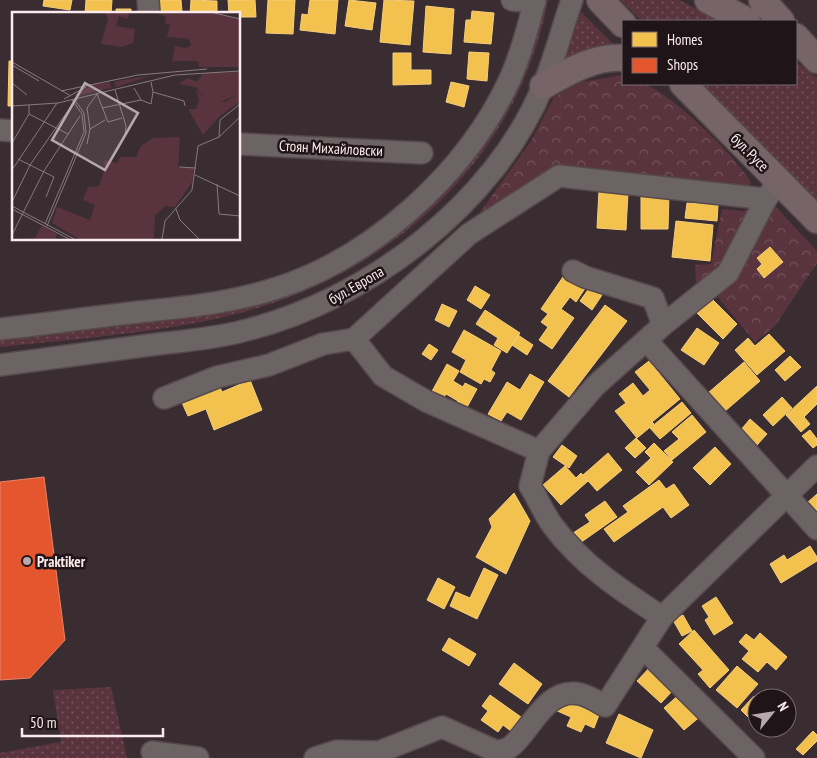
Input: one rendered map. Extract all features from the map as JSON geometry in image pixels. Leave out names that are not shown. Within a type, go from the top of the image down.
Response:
[{"type":"main road","points":[[600,0],[622,23]]},
{"type":"main road","points":[[708,0],[745,20]]},
{"type":"main road","points":[[762,0],[780,20]]},
{"type":"main road","points":[[797,38],[817,60]]},
{"type":"main road","points":[[797,50],[817,64]]},
{"type":"main road","points":[[543,86],[572,70],[600,59],[622,58]]},
{"type":"main road","name":"бул. Русе","points":[[683,85],[772,190],[817,220]]},
{"type":"street","points":[[512,0],[535,1]]},
{"type":"street","name":"бул. Европа","points":[[0,365],[242,332],[276,322],[332,300],[400,258],[448,218],[501,158],[531,111],[543,86],[572,0]]},
{"type":"street","name":"бул. Европа","points":[[0,330],[214,303],[277,288],[334,264],[380,234],[426,196],[460,158],[487,121],[509,80],[520,53],[535,1]]},
{"type":"street","name":"Стоян Михайловски","points":[[240,144],[422,153]]},
{"type":"street","points":[[164,398],[217,377],[269,365],[323,344],[354,339],[469,234],[559,176],[772,190],[728,273],[663,325],[595,386],[539,450],[530,486],[553,526],[582,559],[662,617]]},
{"type":"street","points":[[573,271],[585,277],[653,298],[703,293]]},
{"type":"street","points":[[653,298],[663,325]]},
{"type":"street","points":[[354,339],[383,376],[426,402],[539,450]]},
{"type":"street","points":[[646,340],[817,529]]},
{"type":"street","points":[[315,758],[337,751],[379,752],[442,727],[498,752],[510,747],[542,709],[559,698],[569,694],[581,694],[605,706],[662,617],[817,466]]},
{"type":"street","points":[[643,648],[754,758]]},
{"type":"street","points":[[152,752],[198,758]]},
{"type":"green space","points":[[544,0],[548,0],[532,59],[508,113],[475,162],[436,205],[391,243],[340,274],[286,298],[228,316],[144,331],[0,347],[0,338],[252,300],[435,196]]},
{"type":"green space","points":[[621,0],[679,0],[718,20],[641,20]]},
{"type":"green space","points":[[581,12],[614,45],[615,49],[562,63]]},
{"type":"green space","points":[[797,63],[817,78],[817,202],[703,85],[797,85]]},
{"type":"green space","points":[[622,75],[622,85],[645,85],[655,89],[685,112],[718,142],[751,182],[747,190],[565,168],[469,228],[531,141],[554,97],[581,82]]},
{"type":"green space","points":[[775,206],[817,251],[817,263],[775,326],[755,342],[716,295],[696,284],[695,265],[711,264],[722,209],[742,211]],"holes":[[[770,247],[783,262],[764,278],[757,269],[762,264],[757,258]]]},
{"type":"green space","points":[[111,687],[127,758],[0,758],[0,753],[61,742],[53,690]]},
{"type":"building: Homes","points":[[44,0],[72,0],[70,10],[43,6]]},
{"type":"building: Homes","points":[[86,0],[112,0],[111,12],[85,12]]},
{"type":"building: Homes","points":[[154,0],[181,0],[182,11],[155,12]]},
{"type":"building: Homes","points":[[191,0],[217,1],[217,12],[190,12]]},
{"type":"building: Homes","points":[[228,0],[255,0],[256,17],[240,17],[240,12],[229,12]]},
{"type":"building: Homes","points":[[268,0],[295,0],[293,34],[266,33]]},
{"type":"building: Homes","points":[[310,0],[338,0],[335,34],[300,30],[302,14],[308,15]]},
{"type":"building: Homes","points":[[349,0],[376,3],[372,30],[345,26]]},
{"type":"building: Homes","points":[[384,0],[414,1],[410,45],[380,42]]},
{"type":"building: Homes","points":[[426,6],[454,9],[451,54],[423,52]]},
{"type":"building: Homes","points":[[116,9],[131,9],[131,12],[116,12]]},
{"type":"building: Homes","points":[[472,11],[494,13],[491,44],[464,42],[466,20],[471,20]]},
{"type":"building: Homes","points":[[469,52],[489,53],[487,81],[467,79]]},
{"type":"building: Homes","points":[[393,53],[411,53],[411,70],[431,70],[431,84],[393,85]]},
{"type":"building: Homes","points":[[9,61],[12,61],[12,106],[8,106]]},
{"type":"building: Homes","points":[[451,82],[469,86],[464,107],[446,102]]},
{"type":"building: Homes","points":[[599,191],[628,193],[626,230],[597,228]]},
{"type":"building: Homes","points":[[641,194],[669,194],[668,229],[641,229]]},
{"type":"building: Homes","points":[[687,203],[718,205],[717,221],[685,218]]},
{"type":"building: Homes","points":[[676,221],[713,225],[710,261],[672,257]]},
{"type":"building: Homes","points":[[770,247],[783,262],[764,278],[757,269],[762,264],[757,258]]},
{"type":"building: Homes","points":[[565,274],[588,284],[576,302],[570,297],[561,309],[574,318],[552,349],[539,340],[548,327],[541,322],[548,314],[541,309]]},
{"type":"building: Homes","points":[[475,286],[490,295],[481,309],[467,300]]},
{"type":"building: Homes","points":[[590,287],[602,295],[592,310],[580,301]]},
{"type":"building: Homes","points":[[710,297],[737,324],[723,339],[696,312]]},
{"type":"building: Homes","points":[[442,304],[457,311],[449,327],[435,320]]},
{"type":"building: Homes","points":[[605,305],[627,321],[569,397],[548,381]]},
{"type":"building: Homes","points":[[485,310],[520,333],[507,353],[494,345],[498,338],[476,324]]},
{"type":"building: Homes","points":[[697,328],[719,343],[704,365],[681,350]]},
{"type":"building: Homes","points":[[464,330],[501,351],[491,370],[495,373],[490,382],[484,379],[481,384],[460,372],[466,360],[452,352]]},
{"type":"building: Homes","points":[[769,334],[785,351],[757,375],[735,350],[748,338],[755,346]]},
{"type":"building: Homes","points":[[518,335],[533,345],[527,355],[512,345]]},
{"type":"building: Homes","points":[[429,344],[438,350],[431,360],[422,354]]},
{"type":"building: Homes","points":[[790,356],[801,367],[785,381],[775,370]]},
{"type":"building: Homes","points":[[649,361],[680,399],[652,422],[654,424],[637,438],[615,411],[626,403],[619,394],[633,383],[643,396],[650,390],[635,372]]},
{"type":"building: Homes","points":[[744,362],[760,381],[724,412],[708,393]]},
{"type":"building: Homes","points":[[447,364],[459,371],[453,381],[463,387],[465,383],[477,389],[466,409],[456,404],[458,401],[446,394],[442,401],[430,395]]},
{"type":"building: Homes","points":[[530,374],[544,382],[521,420],[507,412],[501,421],[488,414],[507,382],[520,390]]},
{"type":"building: Homes","points":[[217,380],[222,392],[250,380],[262,410],[214,430],[206,409],[188,416],[179,396]]},
{"type":"building: Homes","points":[[817,386],[817,404],[804,417],[810,424],[801,432],[786,415]]},
{"type":"building: Homes","points":[[782,397],[792,408],[773,426],[763,415]]},
{"type":"building: Homes","points":[[682,402],[691,413],[660,439],[650,428]]},
{"type":"building: Homes","points":[[692,415],[706,432],[672,460],[664,451],[679,439],[672,432]]},
{"type":"building: Homes","points":[[750,419],[767,434],[757,445],[740,431]]},
{"type":"building: Homes","points":[[810,430],[817,439],[817,445],[813,448],[802,436]]},
{"type":"building: Homes","points":[[636,438],[646,448],[635,458],[625,448]]},
{"type":"building: Homes","points":[[654,443],[673,462],[649,485],[636,472],[651,458],[645,452]]},
{"type":"building: Homes","points":[[562,445],[577,456],[569,468],[553,457]]},
{"type":"building: Homes","points":[[715,447],[731,464],[710,485],[693,468]]},
{"type":"building: Homes","points":[[608,453],[622,470],[597,491],[583,475]]},
{"type":"building: Homes","points":[[565,466],[576,478],[581,473],[588,481],[561,505],[543,485]]},
{"type":"building: Homes","points":[[659,480],[666,489],[674,484],[689,505],[671,518],[663,507],[614,542],[604,529],[628,512],[623,506]]},
{"type":"building: Homes","points":[[514,493],[530,521],[506,574],[476,557],[492,527],[489,519]]},
{"type":"building: Homes","points":[[817,494],[817,512],[808,502]]},
{"type":"building: Homes","points":[[605,501],[617,517],[580,543],[573,533],[590,522],[585,515]]},
{"type":"building: Homes","points":[[810,546],[817,557],[817,561],[781,583],[770,564],[784,555],[787,560]]},
{"type":"building: Homes","points":[[484,568],[498,575],[477,619],[450,606],[456,592],[470,598]]},
{"type":"building: Homes","points":[[438,578],[455,587],[444,609],[427,600]]},
{"type":"building: Homes","points":[[716,597],[733,623],[714,635],[705,620],[709,617],[702,606]]},
{"type":"building: Homes","points":[[683,615],[692,631],[682,636],[673,620]]},
{"type":"building: Homes","points":[[694,630],[729,670],[710,688],[698,674],[703,670],[679,644]]},
{"type":"building: Homes","points":[[760,633],[787,657],[776,670],[767,662],[758,672],[742,659],[749,651],[739,642],[746,634],[754,640]]},
{"type":"building: Homes","points":[[449,638],[476,654],[469,666],[442,650]]},
{"type":"building: Homes","points":[[514,663],[542,684],[528,704],[499,684]]},
{"type":"building: Homes","points":[[653,664],[677,686],[661,703],[637,681]]},
{"type":"building: Homes","points":[[737,666],[758,684],[754,688],[747,688],[747,697],[737,708],[716,690]]},
{"type":"building: Homes","points":[[682,692],[702,715],[684,730],[664,708]]},
{"type":"building: Homes","points":[[490,695],[521,717],[511,731],[503,725],[498,732],[481,720],[488,711],[482,706]]},
{"type":"building: Homes","points":[[560,698],[599,715],[594,728],[585,724],[581,732],[567,726],[571,717],[555,710]]},
{"type":"building: Homes","points":[[747,704],[747,716],[741,710]]},
{"type":"building: Homes","points":[[619,714],[653,730],[641,758],[606,743]]},
{"type":"building: Homes","points":[[813,731],[817,735],[817,741],[803,755],[796,749]]},
{"type":"building: Shops","name":"Praktiker","points":[[44,477],[65,640],[30,678],[0,680],[0,482]]},
{"type":"place","name":"Praktiker","points":[[27,561]]}]
